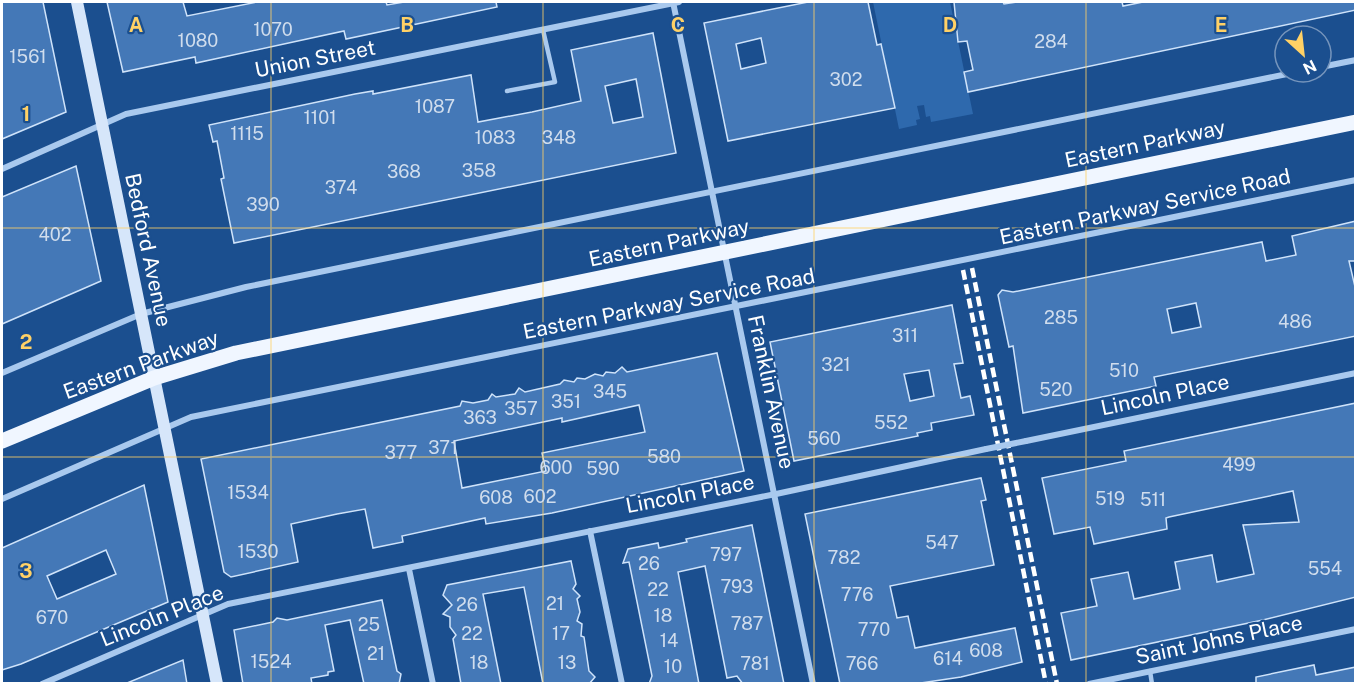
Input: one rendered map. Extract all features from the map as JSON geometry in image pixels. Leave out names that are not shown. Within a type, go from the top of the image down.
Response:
[{"type":"main road","name":"Eastern Parkway","points":[[2,441],[153,378],[236,353],[1356,122]]},
{"type":"street","name":"Bedford Avenue","points":[[76,2],[217,684]]},
{"type":"street","name":"Union Street","points":[[2,169],[126,114],[675,2]]},
{"type":"street","name":"Franklin Avenue","points":[[675,2],[813,684]]},
{"type":"street","points":[[1333,65],[1356,60]]},
{"type":"street","points":[[2,373],[141,314],[246,287],[1273,77]]},
{"type":"street","name":"Eastern Parkway Service Road","points":[[2,499],[191,417],[736,308],[1356,180]]},
{"type":"street","name":"Lincoln Place","points":[[42,684],[228,604],[776,494],[1356,373]]},
{"type":"street","points":[[590,531],[622,684]]},
{"type":"street","points":[[409,569],[433,684]]},
{"type":"street","name":"Saint Johns Place","points":[[1089,684],[1356,629]]},
{"type":"lane","points":[[507,91],[555,81],[543,30]]},
{"type":"lane","points":[[1150,671],[1152,684]]},
{"type":"shaded area","points":[[873,2],[950,2],[973,114],[931,122],[930,116],[926,117],[924,105],[917,106],[920,119],[916,120],[917,125],[899,129]]},
{"type":"building","points":[[2,2],[43,2],[66,112],[2,139]]},
{"type":"building","points":[[107,2],[183,2],[187,16],[257,2],[386,2],[387,5],[404,2],[496,2],[497,7],[346,39],[344,31],[196,63],[195,57],[123,72]]},
{"type":"building","points":[[808,2],[868,2],[877,45],[881,44],[895,108],[728,141],[704,23]],"holes":[[[761,38],[766,63],[741,69],[736,44]]]},
{"type":"building","points":[[954,2],[1003,2],[1004,4],[1122,2],[1123,6],[1143,2],[1356,2],[1356,10],[1290,24],[1273,24],[1273,28],[968,92],[964,72],[973,70],[967,41],[958,42]]},
{"type":"building","points":[[653,33],[676,153],[234,243],[221,179],[224,178],[217,141],[213,142],[209,125],[355,94],[373,91],[373,94],[471,75],[478,122],[532,112],[581,101],[571,50]],"holes":[[[636,79],[643,117],[613,123],[605,86]]]},
{"type":"building","points":[[76,166],[101,281],[2,324],[2,197]]},
{"type":"building","points":[[1356,221],[1356,261],[1349,261],[1356,291],[1356,336],[1154,377],[1156,386],[1023,413],[1013,346],[1009,347],[998,295],[1002,290],[1013,292],[1262,242],[1266,261],[1296,255],[1292,236]],"holes":[[[1196,303],[1201,327],[1172,333],[1167,309]]]},
{"type":"building","points":[[952,305],[963,363],[954,364],[961,398],[970,396],[974,415],[931,423],[932,430],[917,433],[918,436],[794,461],[770,342]],"holes":[[[929,370],[934,396],[910,401],[904,374]]]},
{"type":"building","points":[[717,353],[744,471],[552,513],[486,524],[485,518],[402,536],[403,542],[373,548],[365,509],[337,514],[291,524],[298,562],[231,577],[224,572],[201,459],[460,406],[462,401],[473,403],[488,400],[492,394],[496,397],[515,394],[519,388],[525,392],[560,384],[564,380],[574,382],[577,378],[585,379],[595,374],[603,376],[606,372],[615,373],[622,367],[627,372]],"holes":[[[639,405],[645,432],[542,453],[546,471],[462,488],[454,441],[562,418],[562,422]]]},
{"type":"building","points":[[1356,403],[1356,597],[1263,620],[1071,660],[1061,613],[1097,606],[1091,579],[1128,572],[1134,599],[1180,589],[1175,562],[1212,555],[1217,582],[1254,574],[1243,525],[1299,522],[1293,491],[1169,517],[1166,518],[1167,529],[1094,544],[1090,527],[1054,534],[1042,478],[1126,461],[1124,451]]},
{"type":"building","points":[[981,478],[986,500],[981,501],[994,565],[890,586],[897,618],[908,616],[915,648],[1015,628],[1022,662],[961,677],[914,684],[840,684],[805,514]]},
{"type":"building","points":[[144,485],[168,602],[2,670],[2,548]],"holes":[[[106,550],[116,574],[57,599],[47,576]]]},
{"type":"building","points":[[752,525],[784,684],[743,684],[737,676],[727,678],[705,566],[678,572],[699,684],[649,684],[652,676],[629,562],[623,563],[628,549],[658,543],[659,548],[687,542],[686,539]]},
{"type":"building","points":[[571,561],[576,584],[573,589],[580,596],[577,599],[580,612],[577,621],[582,624],[581,636],[584,637],[589,671],[595,677],[589,684],[543,684],[524,587],[483,594],[501,684],[461,684],[453,639],[456,635],[450,627],[450,617],[443,614],[452,605],[443,595],[447,585]]},
{"type":"building","points":[[382,600],[397,671],[401,674],[399,684],[364,684],[350,620],[325,625],[334,671],[328,672],[328,675],[311,678],[312,684],[243,684],[234,630],[273,622],[277,618],[287,620]]},
{"type":"building","points":[[183,660],[187,684],[127,684],[127,683]]},
{"type":"building","points":[[1314,665],[1316,675],[1356,667],[1356,684],[1256,684],[1256,677]]},
{"type":"railway","points":[[972,268],[1057,684]]},
{"type":"railway","points":[[963,270],[1046,684]]}]
